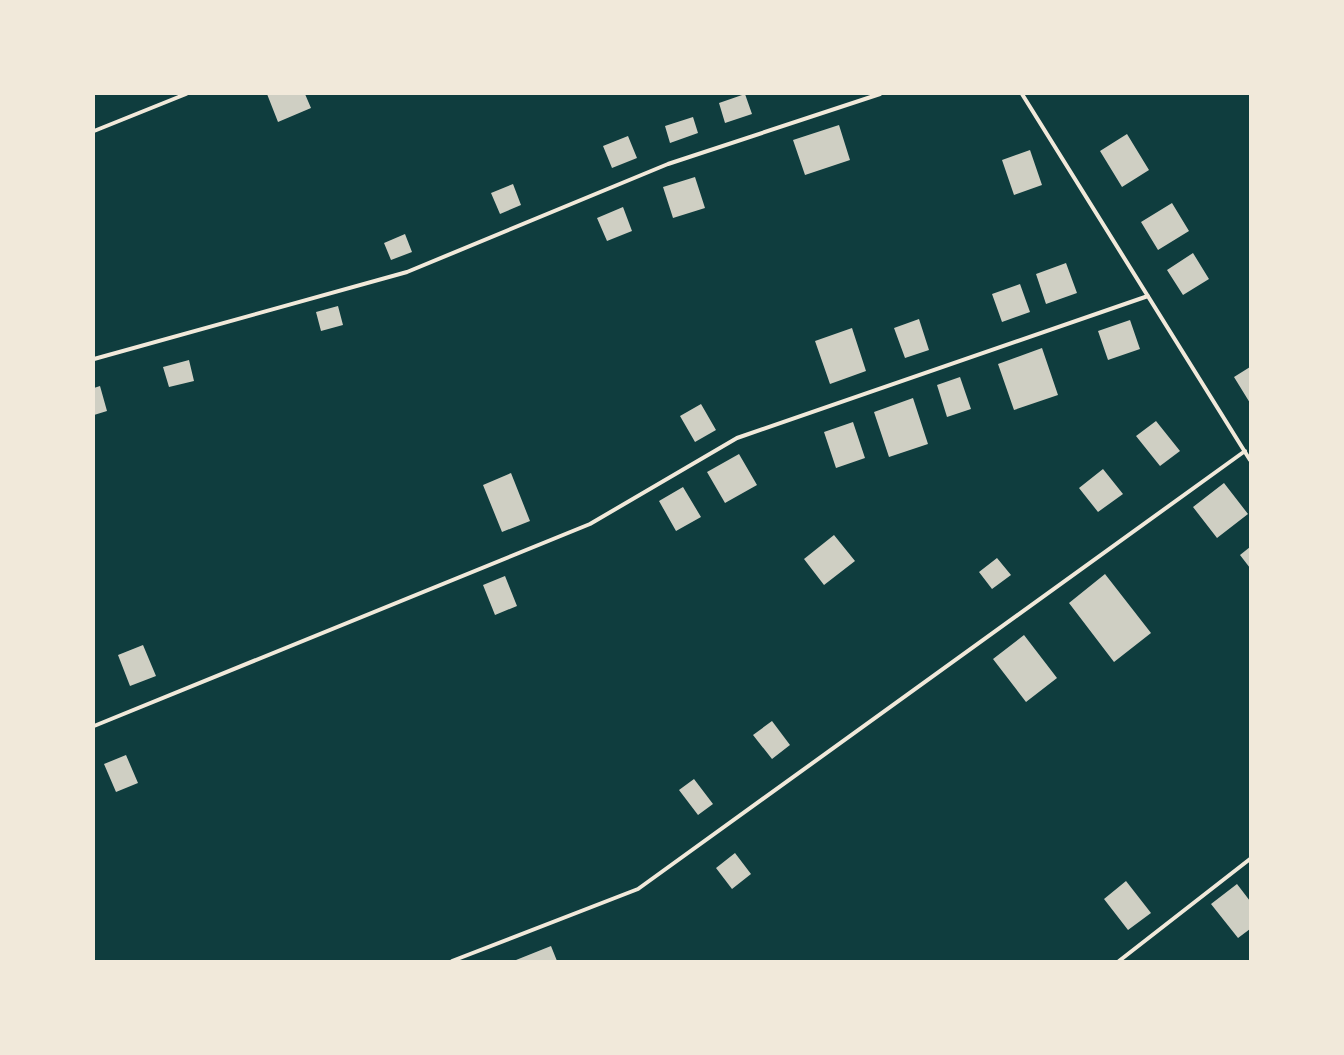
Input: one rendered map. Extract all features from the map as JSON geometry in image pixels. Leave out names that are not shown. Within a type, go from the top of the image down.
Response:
[{"type":"lane","points":[[94,131],[186,94]]},
{"type":"lane","points":[[94,359],[407,272],[668,164],[880,94]]},
{"type":"lane","points":[[1022,94],[1250,460]]},
{"type":"lane","points":[[94,726],[590,524],[737,438],[1148,296]]},
{"type":"lane","points":[[452,961],[638,889],[1245,451]]},
{"type":"lane","points":[[1119,961],[1250,859]]},
{"type":"building","points":[[267,94],[305,94],[311,108],[278,122]]},
{"type":"building","points":[[745,94],[752,114],[725,123],[719,103]]},
{"type":"building","points":[[693,117],[698,133],[670,143],[665,126]]},
{"type":"building","points":[[839,125],[850,160],[805,175],[793,140]]},
{"type":"building","points":[[1127,134],[1149,170],[1122,187],[1100,151]]},
{"type":"building","points":[[628,136],[637,158],[612,168],[603,146]]},
{"type":"building","points":[[1030,150],[1042,185],[1014,195],[1002,160]]},
{"type":"building","points":[[695,177],[705,208],[673,218],[663,187]]},
{"type":"building","points":[[513,184],[521,205],[500,214],[491,193]]},
{"type":"building","points":[[1172,203],[1189,231],[1158,250],[1141,222]]},
{"type":"building","points":[[623,207],[632,231],[607,241],[597,218]]},
{"type":"building","points":[[405,234],[412,252],[391,260],[384,243]]},
{"type":"building","points":[[1193,253],[1209,279],[1183,295],[1167,270]]},
{"type":"building","points":[[1066,263],[1077,293],[1046,304],[1036,274]]},
{"type":"building","points":[[1020,284],[1030,312],[1002,322],[992,294]]},
{"type":"building","points":[[338,306],[343,325],[321,331],[316,312]]},
{"type":"building","points":[[919,319],[929,350],[905,358],[894,328]]},
{"type":"building","points":[[1130,320],[1140,349],[1108,360],[1098,331]]},
{"type":"building","points":[[852,328],[866,371],[830,384],[815,341]]},
{"type":"building","points":[[1042,348],[1058,395],[1014,410],[998,364]]},
{"type":"building","points":[[189,360],[194,381],[169,387],[163,367]]},
{"type":"building","points":[[1250,367],[1250,403],[1234,377]]},
{"type":"building","points":[[960,377],[971,409],[947,417],[937,385]]},
{"type":"building","points":[[100,386],[107,411],[94,415],[94,388]]},
{"type":"building","points":[[913,398],[928,444],[889,457],[874,412]]},
{"type":"building","points":[[701,404],[716,430],[695,442],[680,416]]},
{"type":"building","points":[[1156,421],[1180,451],[1160,466],[1136,436]]},
{"type":"building","points":[[853,422],[865,458],[836,468],[824,432]]},
{"type":"building","points":[[739,454],[757,485],[725,503],[707,472]]},
{"type":"building","points":[[1103,469],[1123,494],[1098,512],[1079,488]]},
{"type":"building","points":[[511,473],[530,521],[502,532],[483,485]]},
{"type":"building","points":[[1224,483],[1248,514],[1217,538],[1193,507]]},
{"type":"building","points":[[683,487],[701,517],[676,531],[659,501]]},
{"type":"building","points":[[834,535],[855,561],[824,585],[804,559]]},
{"type":"building","points":[[1250,547],[1250,568],[1240,555]]},
{"type":"building","points":[[997,558],[1011,575],[992,589],[979,572]]},
{"type":"building","points":[[1105,574],[1151,633],[1114,662],[1069,603]]},
{"type":"building","points":[[505,576],[517,606],[495,615],[483,585]]},
{"type":"building","points":[[1024,635],[1057,678],[1026,702],[993,659]]},
{"type":"building","points":[[143,645],[156,676],[130,686],[118,655]]},
{"type":"building","points":[[772,721],[790,745],[772,759],[753,735]]},
{"type":"building","points":[[126,755],[138,783],[116,792],[104,764]]},
{"type":"building","points":[[694,779],[713,804],[698,815],[679,790]]},
{"type":"building","points":[[735,853],[751,874],[732,889],[716,868]]},
{"type":"building","points":[[1126,881],[1151,913],[1128,930],[1104,899]]},
{"type":"building","points":[[1237,884],[1250,901],[1250,929],[1238,938],[1211,904]]},
{"type":"building","points":[[551,946],[557,961],[516,960]]}]
